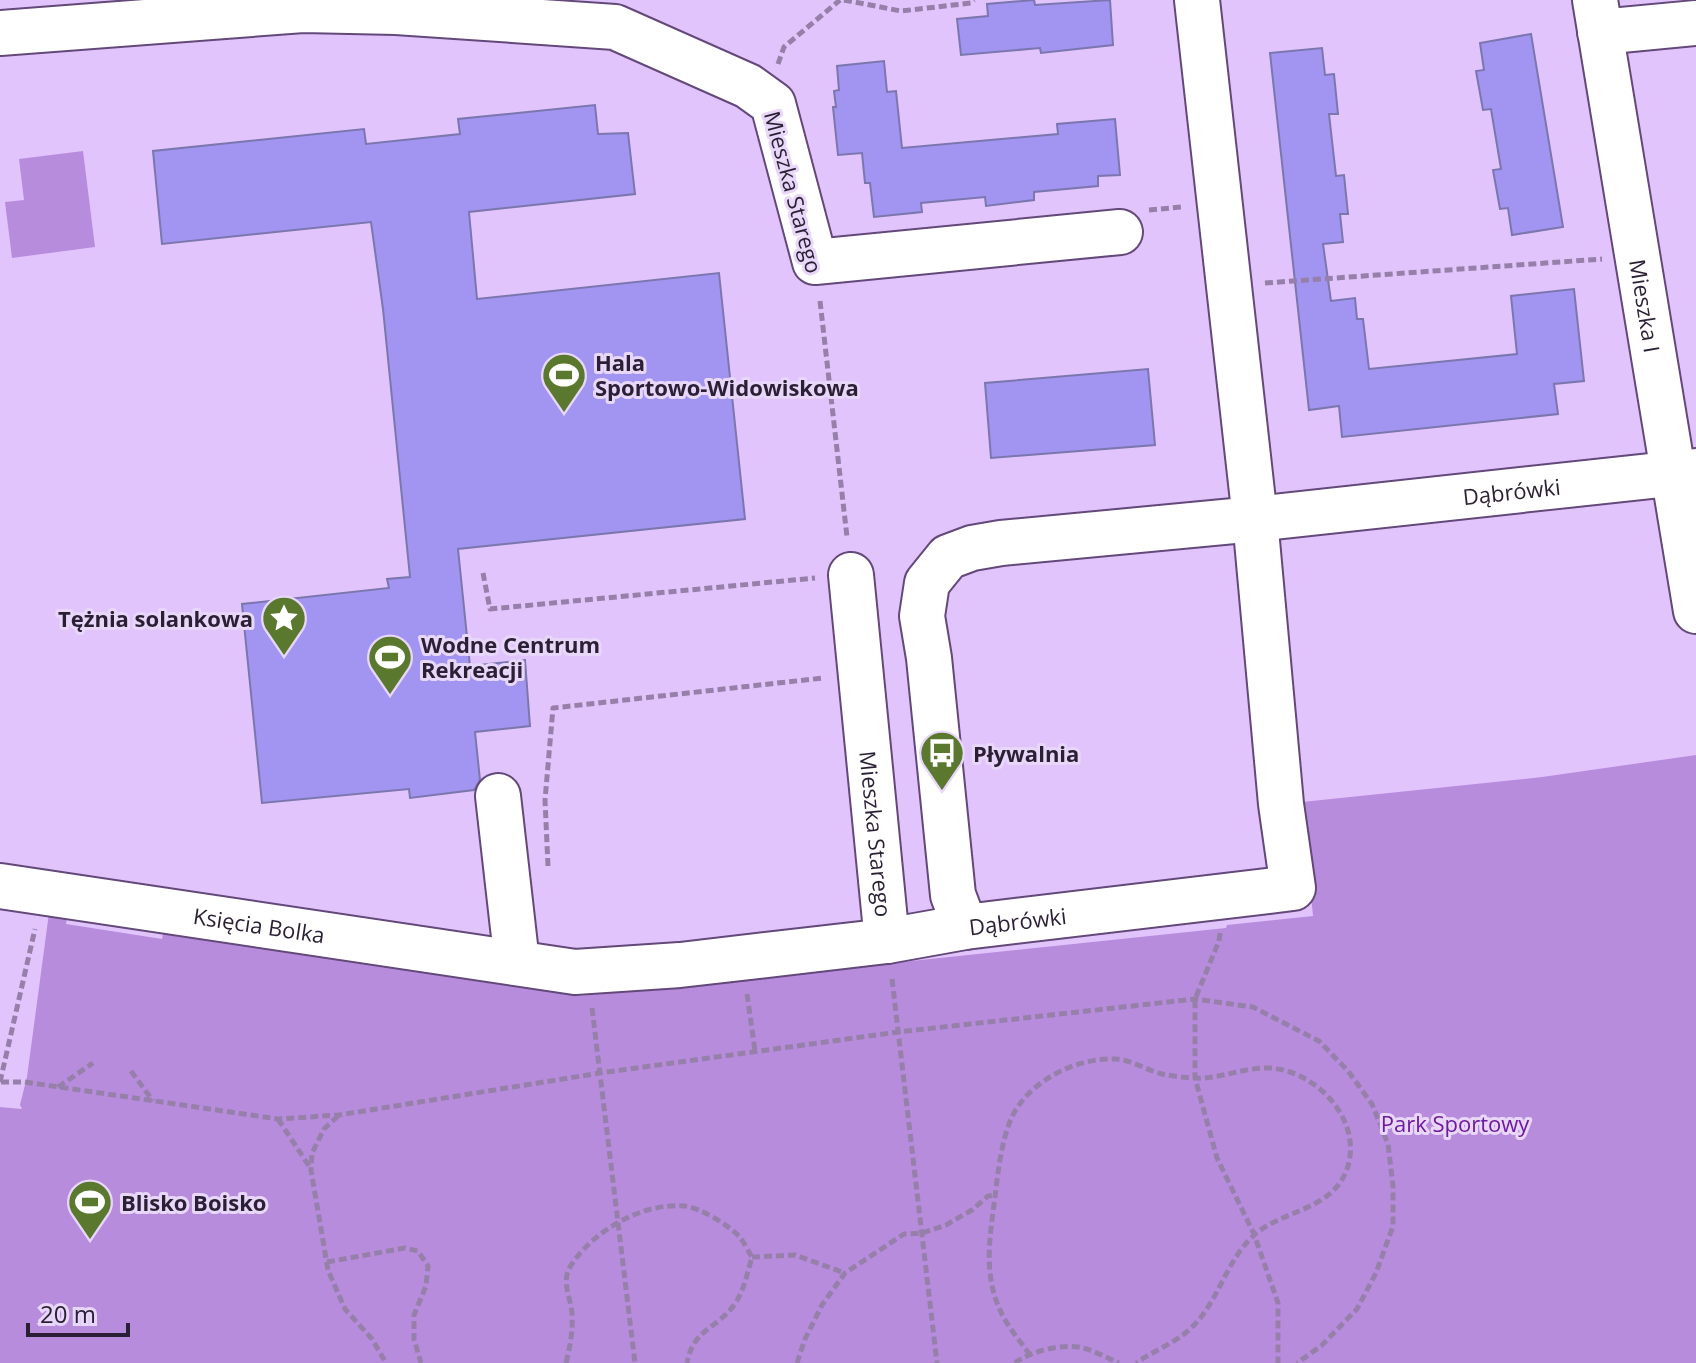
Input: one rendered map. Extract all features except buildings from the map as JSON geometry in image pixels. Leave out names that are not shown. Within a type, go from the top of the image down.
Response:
[{"type":"street","points":[[1197,0],[1255,519]]},
{"type":"street","name":"Mieszka Starego","points":[[0,33],[303,5],[385,12],[487,10],[615,13],[748,86],[773,104],[815,262]]},
{"type":"street","points":[[1598,16],[1696,23]]},
{"type":"street","name":"Mieszka I","points":[[1598,16],[1639,255],[1684,472],[1696,611]]},
{"type":"street","points":[[815,262],[1112,232]]},
{"type":"street","name":"Dąbrówki","points":[[1255,519],[1281,804],[1293,888],[965,927],[953,895],[922,616],[927,583],[948,557],[972,548],[1016,541],[1255,519],[1684,472]]},
{"type":"street","name":"Mieszka Starego","points":[[851,575],[887,941],[965,927]]},
{"type":"street","points":[[498,796],[517,963]]},
{"type":"street","name":"Księcia Bolka","points":[[0,886],[587,971],[742,958],[887,941]]},
{"type":"path","points":[[775,74],[784,47],[842,0],[901,11],[971,3],[974,0]]},
{"type":"path","points":[[1112,232],[1118,214],[1219,203]]},
{"type":"path","points":[[1227,286],[1639,255]]},
{"type":"path","name":"Mieszka Starego","points":[[815,262],[851,575]]},
{"type":"path","points":[[483,573],[490,609],[851,575]]},
{"type":"path","points":[[548,872],[545,800],[553,708],[860,674]]},
{"type":"path","points":[[43,893],[0,1082],[58,1087],[278,1119],[339,1115],[600,1073],[898,1032],[1195,999],[1253,1007],[1319,1041],[1348,1071],[1372,1104],[1388,1144],[1393,1226],[1376,1273],[1357,1309],[1321,1346],[1297,1363]]},
{"type":"path","points":[[1223,896],[1219,941],[1195,999],[1195,1078],[1217,1158],[1254,1234],[1278,1303],[1278,1363]]},
{"type":"path","points":[[887,941],[937,1363]]},
{"type":"path","points":[[742,958],[755,1051]]},
{"type":"path","points":[[587,971],[635,1363]]},
{"type":"path","points":[[1030,1355],[1000,1311],[987,1259],[995,1195],[1011,1118],[1029,1094],[1055,1074],[1090,1061],[1118,1059],[1163,1074],[1195,1078],[1272,1068],[1303,1077],[1328,1097],[1346,1120],[1353,1149],[1344,1175],[1332,1194],[1254,1234],[1233,1260],[1198,1321],[1180,1338],[1136,1363]]},
{"type":"path","points":[[58,1087],[93,1063]]},
{"type":"path","points":[[131,1071],[153,1101]]},
{"type":"path","points":[[339,1115],[324,1129],[312,1153],[311,1170],[327,1262],[345,1309],[372,1339],[386,1363]]},
{"type":"path","points":[[278,1119],[311,1170]]},
{"type":"path","points":[[797,1363],[822,1305],[845,1273],[904,1234],[922,1233],[946,1225],[972,1210],[988,1196],[995,1195]]},
{"type":"path","points":[[566,1363],[572,1340],[572,1310],[565,1282],[569,1267],[590,1244],[618,1222],[658,1208],[688,1206],[713,1218],[738,1236],[752,1257],[745,1283],[733,1307],[704,1330],[690,1346],[687,1363]]},
{"type":"path","points":[[327,1262],[405,1248],[418,1251],[428,1266],[426,1286],[414,1315],[414,1339],[421,1363]]},
{"type":"path","points":[[752,1257],[795,1255],[845,1273]]},
{"type":"path","points":[[1015,1363],[1053,1349],[1080,1347],[1119,1363]]},
{"type":"green space","points":[[83,151],[95,247],[12,258],[5,202],[24,200],[19,159]]},
{"type":"green space","name":"Park Sportowy","points":[[1696,755],[1696,1363],[0,1363],[0,1107],[22,1109],[20,1105],[27,1077],[49,913],[68,913],[66,924],[162,939],[164,928],[189,936],[557,993],[578,993],[579,996],[1226,928],[1227,925],[1313,916],[1302,802],[1542,777]]},
{"type":"place","name":"Hala Sportowo-Widowiskowa","points":[[564,414]]},
{"type":"place","name":"Tężnia solankowa","points":[[284,657]]},
{"type":"place","name":"Wodne Centrum Rekreacji","points":[[390,696]]},
{"type":"place","name":"Pływalnia","points":[[942,792]]},
{"type":"place","name":"Blisko Boisko","points":[[90,1241]]}]
